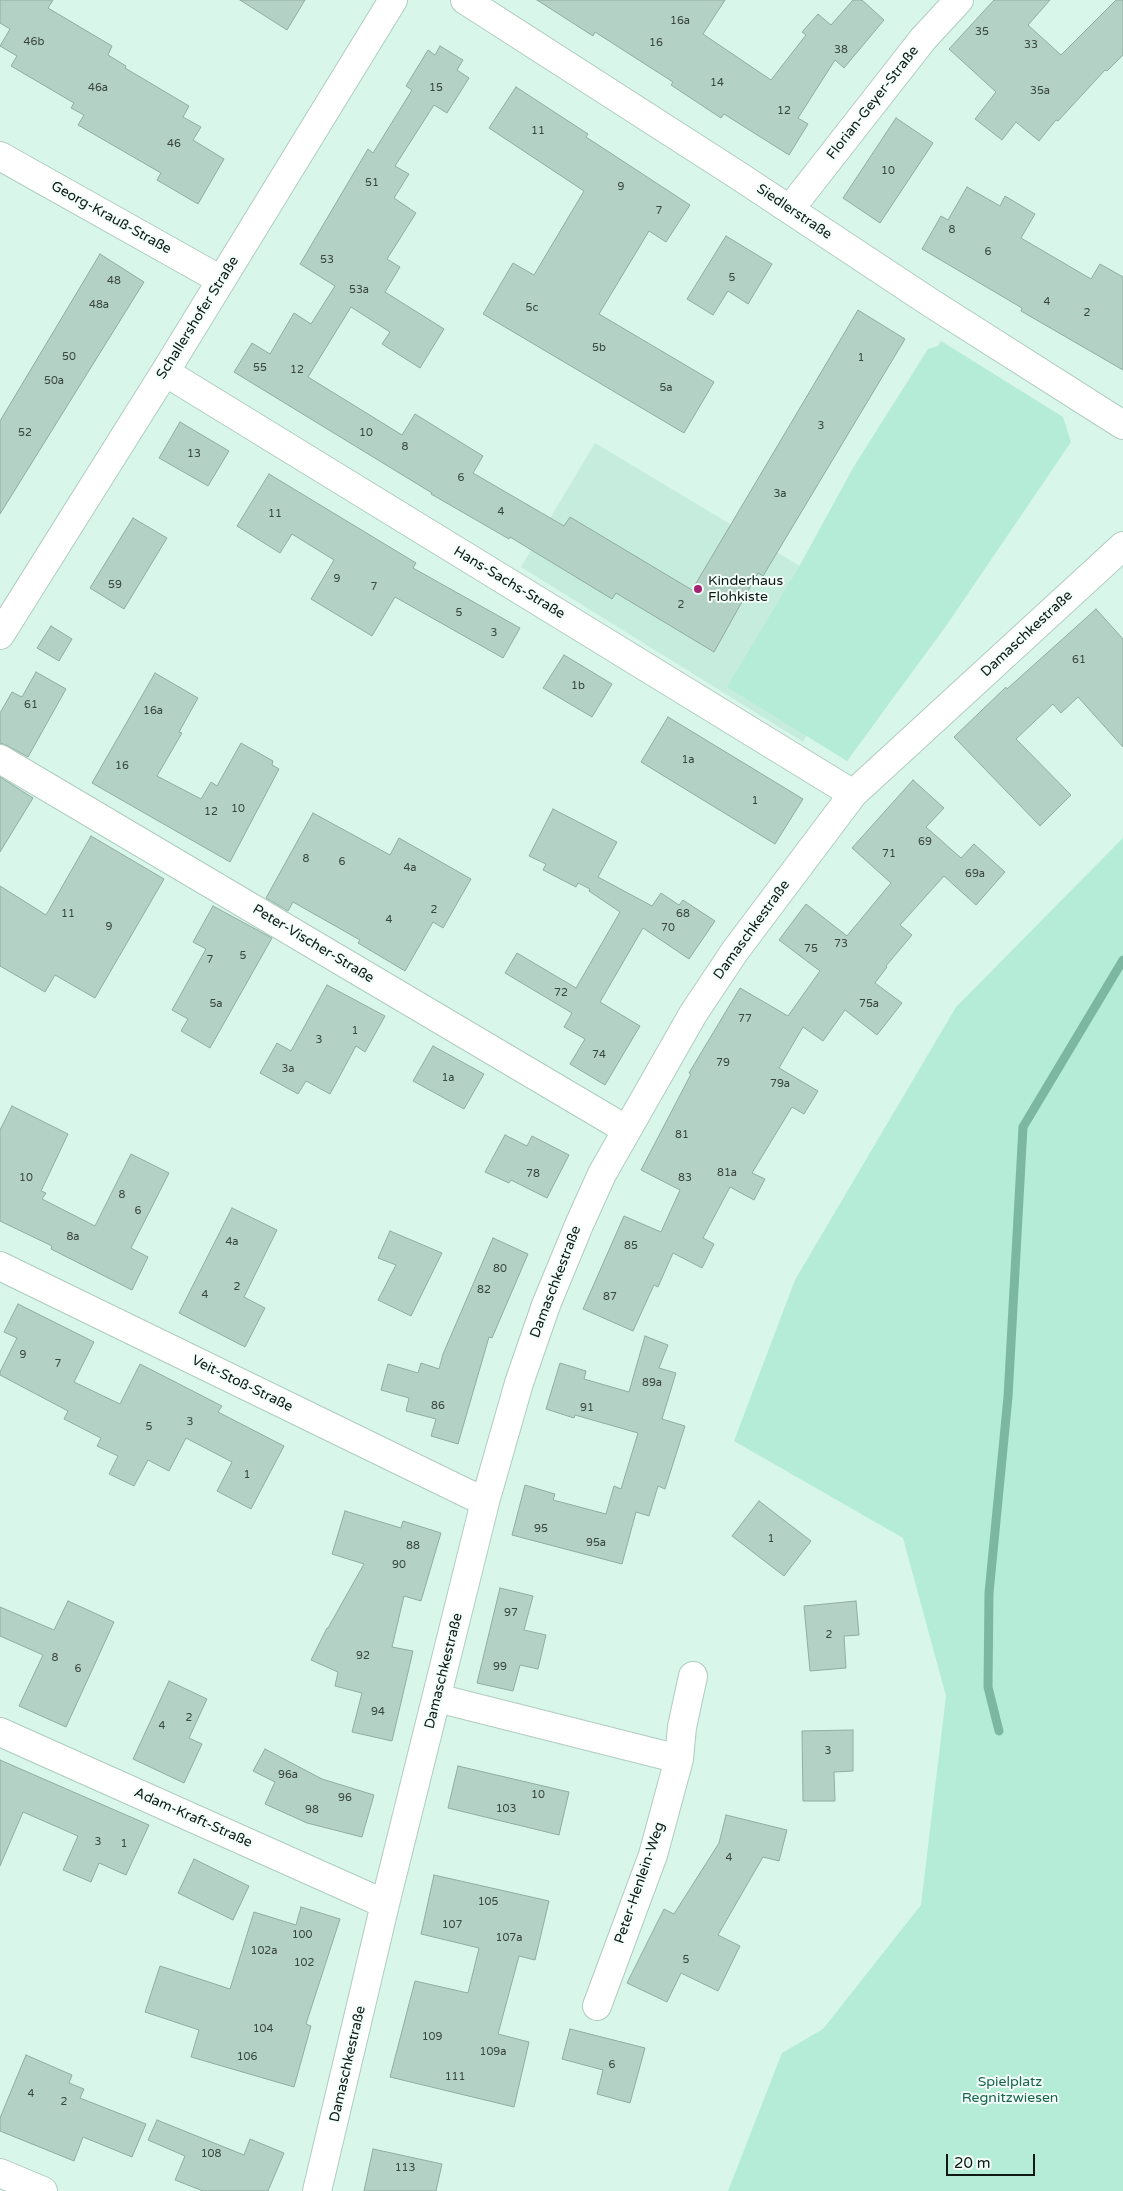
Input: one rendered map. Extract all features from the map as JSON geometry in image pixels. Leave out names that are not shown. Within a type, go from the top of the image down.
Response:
[{"type":"street","name":"Schallershofer Straße","points":[[0,635],[165,372],[393,0]]},
{"type":"street","name":"Siedlerstraße","points":[[465,0],[790,209],[931,304],[1123,425]]},
{"type":"street","name":"Florian-Geyer-Straße","points":[[790,209],[923,39],[959,0]]},
{"type":"street","name":"Georg-Krauß-Straße","points":[[0,156],[221,280]]},
{"type":"street","name":"Hans-Sachs-Straße","points":[[165,372],[852,794]]},
{"type":"street","name":"Damaschkestraße","points":[[317,2191],[385,1904],[485,1502],[519,1383],[546,1305],[578,1225],[602,1174],[694,1014],[730,959],[852,794],[1123,546]]},
{"type":"street","name":"Peter-Vischer-Straße","points":[[0,759],[627,1130]]},
{"type":"street","name":"Veit-Stoß-Straße","points":[[0,1266],[485,1502]]},
{"type":"street","name":"Peter-Henlein-Weg","points":[[597,2006],[653,1855],[679,1759],[682,1727],[693,1676]]},
{"type":"street","points":[[437,1698],[679,1759]]},
{"type":"street","name":"Adam-Kraft-Straße","points":[[0,1732],[385,1904]]},
{"type":"street","points":[[0,2174],[43,2191]]},
{"type":"shaded area","name":"Kinderhaus Flohkiste","points":[[595,443],[875,611],[803,742],[521,567]]},
{"type":"green space","points":[[941,341],[1063,417],[1071,442],[946,626],[847,761],[727,687],[800,565],[853,468],[928,349],[938,346]]},
{"type":"green space","name":"Spielplatz Regnitzwiesen","points":[[1123,838],[1123,2191],[728,2191],[782,2053],[823,2029],[921,1905],[946,1696],[903,1538],[734,1441],[795,1280],[956,1007]]},
{"type":"building","points":[[0,0],[53,0],[48,8],[112,46],[108,55],[126,66],[125,68],[189,106],[183,117],[201,127],[193,140],[224,159],[198,204],[157,180],[161,173],[78,125],[84,115],[71,108],[74,103],[11,66],[17,56],[0,46],[10,29],[0,23]]},
{"type":"building","points":[[240,0],[305,0],[287,30]]},
{"type":"building","points":[[537,0],[725,0],[703,34],[771,80],[806,35],[802,32],[818,14],[831,25],[853,0],[862,0],[884,20],[844,68],[835,60],[798,118],[808,124],[789,155],[724,114],[721,118],[671,85],[673,82],[595,32],[593,36]]},
{"type":"building","points":[[994,0],[1050,0],[1028,25],[1061,55],[1116,0],[1123,0],[1123,55],[1107,71],[1105,70],[1058,121],[1056,120],[1039,141],[1016,122],[1002,140],[975,119],[996,92],[949,49]]},
{"type":"building","points":[[440,46],[463,60],[457,70],[469,78],[447,113],[434,105],[395,166],[409,174],[394,198],[416,213],[387,259],[400,267],[385,292],[444,329],[420,368],[382,344],[390,332],[351,307],[308,377],[402,435],[415,414],[483,456],[473,473],[564,526],[570,517],[692,590],[858,310],[905,339],[763,576],[758,573],[714,652],[616,593],[612,599],[510,537],[509,539],[431,494],[234,372],[252,343],[270,354],[294,313],[311,324],[335,286],[300,264],[368,149],[373,153],[412,90],[406,86],[428,50],[435,55]]},
{"type":"building","points":[[516,87],[588,134],[586,137],[690,205],[666,242],[649,231],[599,314],[714,382],[684,433],[483,314],[513,263],[534,275],[584,191],[489,128]]},
{"type":"building","points":[[896,118],[933,143],[880,223],[843,198]]},
{"type":"building","points":[[967,187],[1000,206],[1005,196],[1035,214],[1021,238],[1091,279],[1100,264],[1123,277],[1123,370],[1021,311],[1022,308],[922,249],[941,216],[948,220]]},
{"type":"building","points":[[726,236],[772,264],[748,304],[728,291],[713,315],[687,299]]},
{"type":"building","points":[[100,254],[144,282],[0,514],[0,421]]},
{"type":"building","points":[[180,422],[229,451],[208,486],[159,458]]},
{"type":"building","points":[[269,474],[416,563],[413,568],[520,628],[503,658],[395,597],[372,636],[311,599],[334,560],[292,534],[280,553],[237,526]]},
{"type":"building","points":[[133,518],[167,538],[124,609],[90,588]]},
{"type":"building","points":[[1096,609],[1123,639],[1123,747],[1078,697],[1061,713],[1053,704],[1016,739],[1071,795],[1040,826],[954,737],[1006,687],[1007,689]]},
{"type":"building","points":[[51,626],[72,639],[59,661],[37,648]]},
{"type":"building","points":[[564,655],[612,684],[592,717],[543,688]]},
{"type":"building","points":[[36,672],[66,689],[28,757],[0,743],[0,713],[12,692],[22,697]]},
{"type":"building","points":[[155,673],[198,698],[179,732],[182,733],[157,776],[201,799],[211,782],[217,786],[241,743],[273,761],[272,765],[279,769],[230,862],[92,783]]},
{"type":"building","points":[[668,717],[803,799],[775,844],[641,762]]},
{"type":"building","points":[[0,777],[33,798],[0,852]]},
{"type":"building","points":[[913,780],[944,808],[926,827],[961,858],[974,844],[1005,872],[976,905],[944,876],[900,925],[912,935],[886,966],[875,983],[902,1003],[877,1035],[845,1010],[823,1041],[803,1027],[779,1068],[818,1091],[804,1114],[792,1107],[752,1173],[765,1179],[754,1200],[730,1187],[703,1238],[714,1244],[702,1268],[673,1253],[658,1287],[654,1285],[633,1331],[583,1309],[624,1216],[661,1232],[680,1190],[641,1170],[691,1074],[689,1073],[740,988],[788,1016],[820,971],[779,940],[806,904],[847,936],[891,883],[852,848]]},
{"type":"building","points":[[553,809],[617,842],[598,877],[652,906],[661,893],[679,905],[683,900],[715,921],[689,959],[643,928],[600,1002],[640,1026],[605,1085],[570,1064],[585,1039],[564,1027],[572,1013],[505,973],[517,953],[576,988],[620,912],[589,891],[590,889],[578,883],[576,887],[543,870],[546,864],[529,856]]},
{"type":"building","points":[[313,813],[390,855],[399,838],[471,879],[443,928],[433,922],[405,971],[358,943],[360,940],[293,902],[288,911],[266,898]]},
{"type":"building","points":[[91,836],[164,879],[95,998],[55,975],[45,992],[0,966],[0,886],[46,915]]},
{"type":"building","points":[[213,906],[272,938],[210,1048],[181,1031],[188,1019],[172,1010],[206,949],[193,942]]},
{"type":"building","points":[[327,985],[385,1016],[365,1052],[356,1046],[330,1094],[306,1081],[298,1094],[260,1073],[277,1043],[291,1051]]},
{"type":"building","points":[[433,1046],[484,1074],[464,1109],[413,1081]]},
{"type":"building","points":[[12,1106],[68,1134],[41,1191],[46,1193],[42,1199],[95,1226],[131,1154],[169,1173],[131,1248],[148,1257],[132,1290],[51,1249],[52,1246],[0,1221],[0,1130]]},
{"type":"building","points":[[505,1135],[527,1146],[532,1136],[569,1155],[547,1198],[511,1180],[509,1183],[485,1172]]},
{"type":"building","points":[[232,1208],[277,1230],[244,1297],[265,1308],[245,1347],[179,1313]]},
{"type":"building","points":[[390,1231],[442,1253],[411,1316],[378,1300],[396,1265],[378,1258]]},
{"type":"building","points":[[493,1238],[528,1254],[492,1338],[489,1337],[458,1444],[431,1436],[436,1419],[406,1411],[409,1398],[381,1390],[388,1364],[418,1373],[421,1363],[439,1369],[443,1354]]},
{"type":"building","points":[[18,1304],[94,1342],[74,1382],[120,1404],[140,1364],[222,1406],[218,1412],[284,1446],[251,1509],[217,1491],[232,1462],[186,1438],[169,1471],[148,1460],[134,1486],[109,1474],[118,1456],[97,1446],[101,1438],[64,1419],[68,1411],[0,1375],[17,1338],[4,1332]]},
{"type":"building","points":[[645,1336],[668,1345],[659,1368],[676,1373],[662,1419],[685,1426],[665,1489],[658,1486],[649,1516],[636,1512],[622,1564],[512,1535],[525,1485],[555,1494],[553,1500],[606,1514],[614,1486],[621,1489],[638,1433],[575,1415],[574,1418],[546,1409],[560,1363],[586,1371],[584,1379],[629,1392]]},
{"type":"building","points":[[759,1501],[811,1541],[784,1576],[732,1536]]},
{"type":"building","points":[[345,1511],[401,1528],[403,1521],[441,1533],[421,1601],[404,1596],[392,1647],[413,1651],[392,1741],[352,1732],[362,1693],[335,1686],[338,1672],[311,1660],[364,1564],[332,1554]]},
{"type":"building","points":[[500,1588],[533,1596],[524,1630],[546,1635],[538,1669],[520,1665],[513,1691],[477,1683]]},
{"type":"building","points":[[68,1601],[114,1622],[66,1727],[19,1706],[43,1655],[0,1636],[0,1607],[54,1630]]},
{"type":"building","points":[[856,1601],[859,1635],[844,1636],[846,1668],[810,1671],[804,1606]]},
{"type":"building","points":[[169,1681],[207,1699],[189,1738],[202,1744],[184,1783],[133,1759]]},
{"type":"building","points":[[853,1730],[853,1771],[834,1772],[835,1801],[803,1801],[802,1731]]},
{"type":"building","points":[[265,1749],[322,1779],[374,1795],[362,1837],[307,1823],[265,1804],[275,1782],[253,1771]]},
{"type":"building","points":[[0,1760],[149,1825],[126,1875],[99,1863],[91,1882],[63,1870],[78,1836],[23,1812],[0,1866]]},
{"type":"building","points":[[458,1766],[569,1792],[559,1835],[448,1808]]},
{"type":"building","points":[[726,1815],[787,1830],[779,1861],[763,1857],[718,1935],[740,1946],[718,1991],[681,1973],[667,2002],[627,1983],[664,1909],[674,1914],[719,1843]]},
{"type":"building","points":[[194,1859],[249,1886],[233,1920],[178,1893]]},
{"type":"building","points":[[434,1875],[549,1901],[535,1960],[519,1956],[498,2034],[529,2042],[514,2107],[390,2077],[415,1981],[468,1993],[479,1948],[421,1934]]},
{"type":"building","points":[[301,1907],[340,1919],[306,2024],[311,2026],[294,2087],[191,2057],[199,2030],[145,2012],[160,1966],[230,1989],[254,1912],[296,1925]]},
{"type":"building","points":[[570,2029],[645,2048],[630,2103],[597,2094],[603,2070],[562,2059]]},
{"type":"building","points":[[26,2055],[72,2075],[69,2083],[84,2089],[80,2098],[146,2124],[132,2157],[83,2137],[74,2161],[0,2131],[0,2118]]},
{"type":"building","points":[[157,2120],[244,2155],[250,2139],[284,2153],[268,2191],[203,2191],[175,2180],[185,2156],[148,2140]]},
{"type":"building","points":[[373,2149],[442,2164],[436,2191],[364,2191]]},
{"type":"waterway","points":[[999,1731],[988,1687],[989,1593],[1008,1397],[1023,1127],[1123,960]]},
{"type":"place","name":"Kinderhaus Flohkiste","points":[[698,589]]}]
